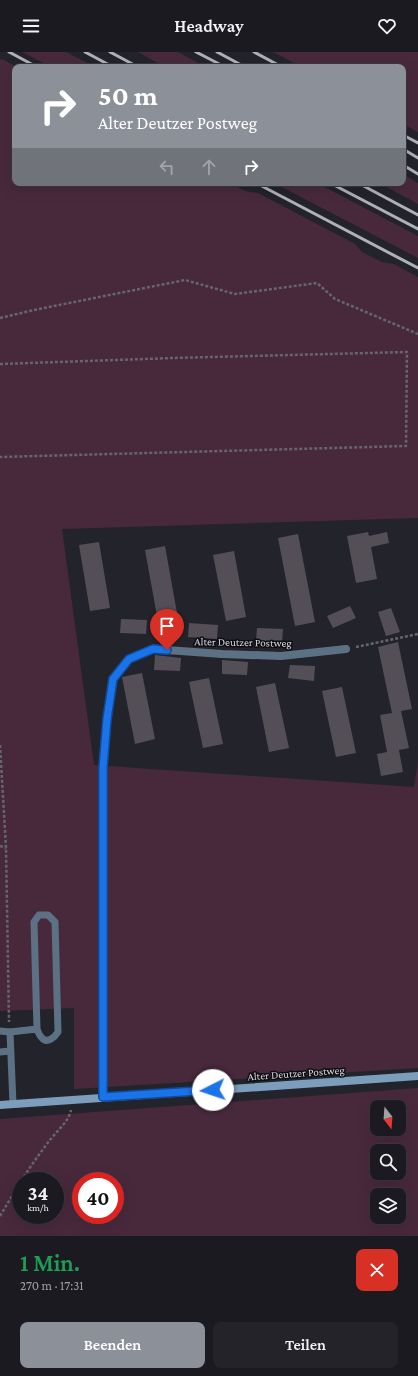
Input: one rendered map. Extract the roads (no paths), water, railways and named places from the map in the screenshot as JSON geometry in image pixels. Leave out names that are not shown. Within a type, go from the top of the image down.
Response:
[{"type":"street","name":"Alter Deutzer Postweg","points":[[103,1097],[103,768],[107,719],[113,679],[129,659],[153,649],[222,654],[281,656],[346,648]]},
{"type":"street","name":"Alter Deutzer Postweg","points":[[0,1105],[418,1076]]},
{"type":"lane","points":[[39,915],[48,915],[55,922],[58,1032],[55,1037],[50,1040],[44,1040],[37,1029],[34,922],[39,915]]},
{"type":"lane","points":[[0,1031],[10,1032],[37,1029]]},
{"type":"lane","points":[[10,1032],[13,1104]]},
{"type":"lane","points":[[0,1052],[10,1052]]},
{"type":"railway","points":[[9,52],[31,64]]},
{"type":"railway","points":[[85,52],[107,64]]},
{"type":"railway","points":[[110,52],[132,64]]},
{"type":"railway","points":[[196,52],[219,64]]},
{"type":"railway","points":[[217,52],[239,64]]},
{"type":"railway","points":[[254,52],[276,64]]},
{"type":"railway","points":[[406,137],[418,143]]},
{"type":"railway","points":[[406,151],[418,158]]},
{"type":"railway","points":[[406,167],[418,174]]},
{"type":"railway","points":[[262,186],[418,268]]},
{"type":"railway","points":[[336,186],[418,229]]},
{"type":"railway","points":[[364,186],[418,215]]}]
